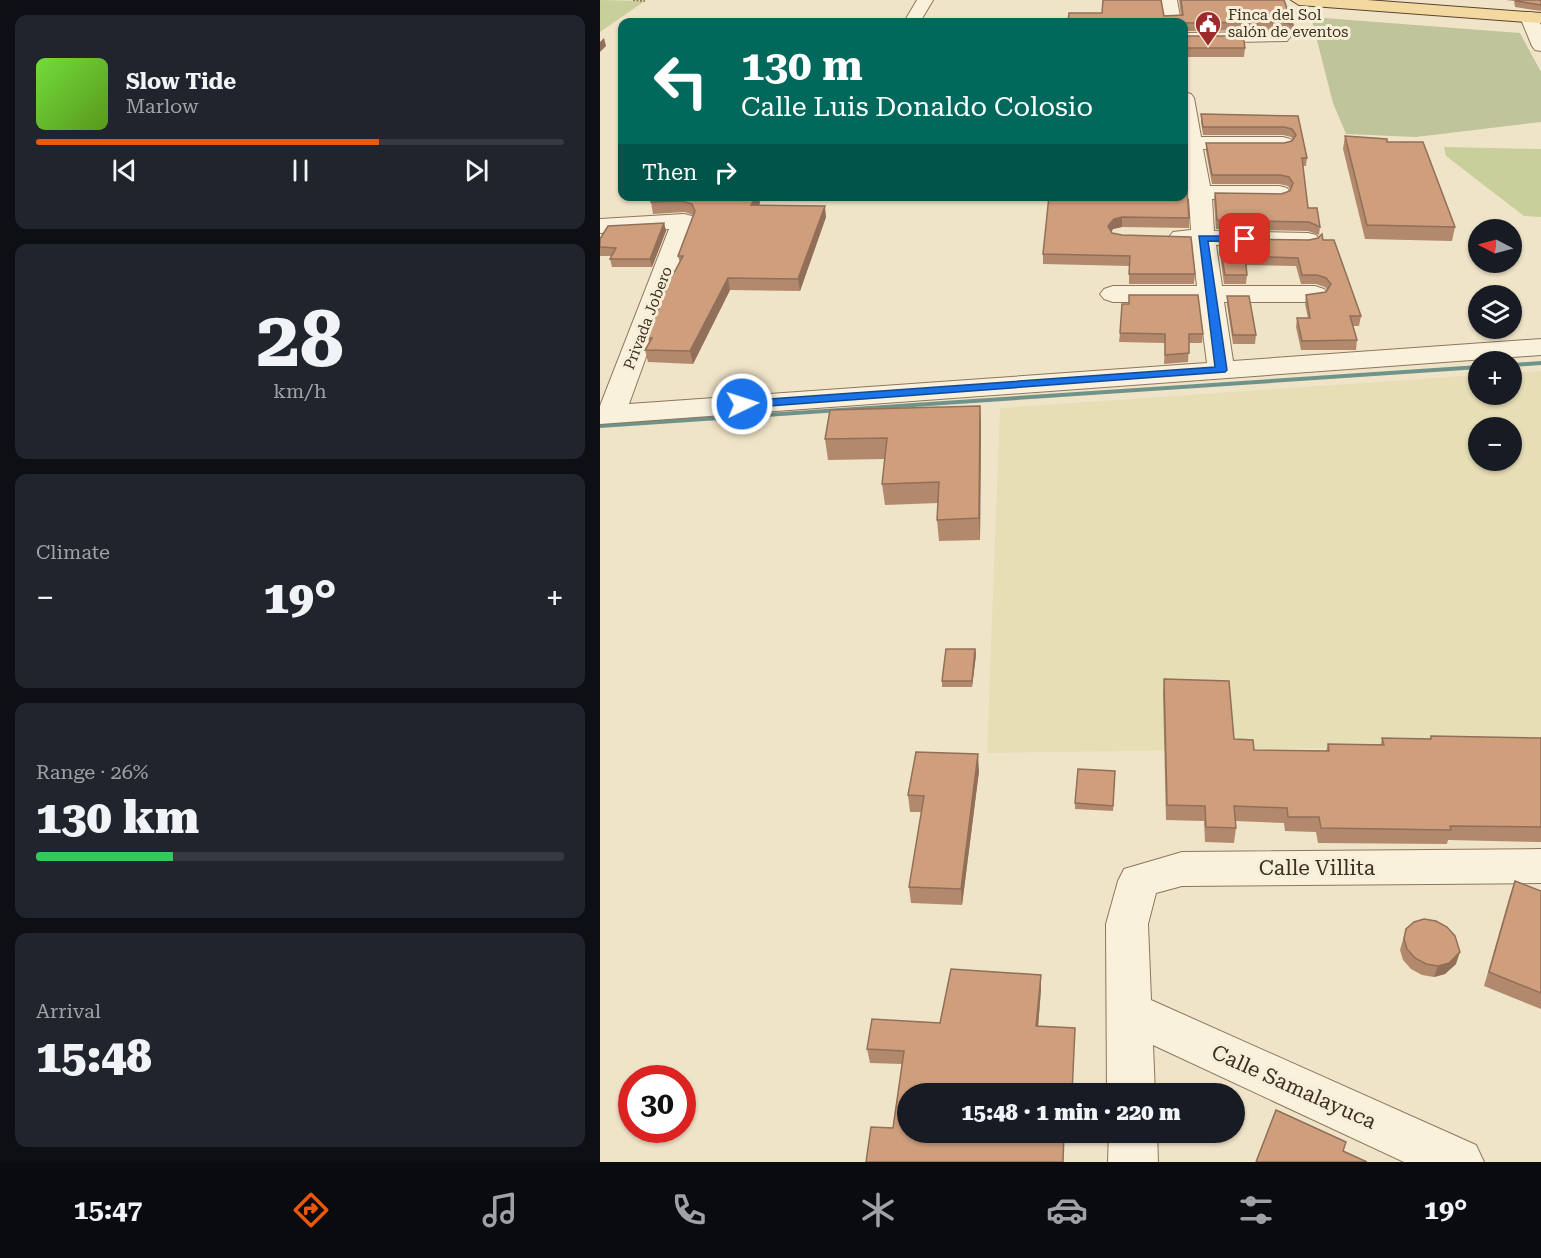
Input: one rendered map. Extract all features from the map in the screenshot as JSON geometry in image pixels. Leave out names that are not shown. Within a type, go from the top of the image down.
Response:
[{"type":"main road","points":[[1299,0],[1525,13]]},
{"type":"street","points":[[914,18],[925,0]]},
{"type":"street","points":[[1169,0],[1172,18]]},
{"type":"street","points":[[1525,13],[1541,46]]},
{"type":"street","points":[[1188,38],[1281,38]]},
{"type":"street","points":[[1188,119],[1210,120]]},
{"type":"street","points":[[1188,120],[1283,143]]},
{"type":"street","points":[[1188,150],[1192,192],[1203,238],[1221,370]]},
{"type":"street","points":[[1192,192],[1279,193]]},
{"type":"street","name":"Privada Jobero","points":[[600,226],[684,220],[606,415]]},
{"type":"street","points":[[1156,237],[1308,240]]},
{"type":"street","points":[[1113,294],[1315,294]]},
{"type":"street","points":[[606,415],[1541,347]]},
{"type":"street","name":"Calle Villita","points":[[1129,1012],[1126,924],[1139,881],[1182,869],[1541,866]]},
{"type":"street","points":[[1129,1012],[1131,1083]]},
{"type":"street","name":"Calle Samalayuca","points":[[1129,1012],[1459,1162]]},
{"type":"street","points":[[1132,1143],[1133,1162]]},
{"type":"path","points":[[633,0],[645,1]]},
{"type":"shaded area","points":[[1541,371],[1541,745],[987,753],[1000,408],[1468,376],[1468,405],[1522,405],[1522,372]]},
{"type":"green space","points":[[600,0],[645,1],[618,18],[600,32]]},
{"type":"green space","points":[[1311,17],[1520,33],[1541,72],[1541,122],[1416,137],[1346,134],[1333,103]]},
{"type":"green space","points":[[1444,147],[1541,149],[1541,217],[1524,216],[1446,156]]},
{"type":"building","points":[[1103,0],[1161,0],[1164,16],[1183,15],[1181,0],[1284,0],[1293,25],[1282,22],[1188,23],[1188,18],[1068,18],[1069,13],[1102,13]]},
{"type":"building","points":[[1541,0],[1541,5],[1516,1]]},
{"type":"building","points":[[1188,36],[1243,36],[1245,48],[1188,48]]},
{"type":"building","points":[[1201,114],[1298,116],[1307,158],[1302,158],[1308,208],[1317,208],[1320,227],[1309,222],[1217,220],[1215,193],[1281,194],[1290,191],[1293,183],[1289,177],[1280,175],[1212,175],[1206,143],[1284,143],[1292,141],[1296,135],[1292,129],[1284,127],[1203,127]]},
{"type":"building","points":[[1345,136],[1387,139],[1387,142],[1423,142],[1455,227],[1367,225]]},
{"type":"building","points":[[682,201],[753,201],[751,205],[825,206],[798,279],[728,278],[690,351],[645,350],[652,338],[648,338],[668,284],[683,256],[678,256],[695,211],[692,204]]},
{"type":"building","points":[[1048,201],[1188,201],[1189,218],[1122,217],[1114,219],[1108,226],[1112,233],[1122,235],[1191,237],[1195,274],[1129,274],[1130,256],[1043,254]]},
{"type":"building","points":[[664,223],[650,259],[610,259],[616,248],[600,247],[600,239],[608,226]]},
{"type":"building","points":[[1322,234],[1323,240],[1334,240],[1361,316],[1350,316],[1357,340],[1302,341],[1297,318],[1310,318],[1306,295],[1326,292],[1331,284],[1326,278],[1317,275],[1302,275],[1298,258],[1245,256],[1247,275],[1225,275],[1219,239],[1309,240],[1318,238]]},
{"type":"building","points":[[1129,295],[1198,295],[1203,334],[1189,334],[1189,353],[1165,355],[1165,334],[1120,333],[1122,304],[1129,304]]},
{"type":"building","points":[[1227,296],[1249,296],[1256,335],[1233,335]]},
{"type":"building","points":[[980,406],[979,518],[937,520],[939,482],[882,484],[887,438],[825,439],[830,410]]},
{"type":"building","points":[[946,649],[975,649],[972,681],[942,681]]},
{"type":"building","points":[[1164,679],[1229,681],[1234,739],[1253,740],[1254,750],[1329,751],[1328,744],[1384,745],[1382,738],[1431,739],[1431,736],[1541,738],[1541,827],[1450,826],[1451,830],[1321,828],[1319,817],[1288,817],[1287,808],[1234,806],[1236,828],[1206,827],[1205,806],[1167,805]]},
{"type":"building","points":[[916,752],[978,754],[961,889],[909,887],[924,796],[908,795]]},
{"type":"building","points":[[1078,769],[1115,771],[1113,806],[1075,803]]},
{"type":"building","points":[[1515,881],[1541,891],[1541,993],[1489,972]]},
{"type":"building","points":[[1424,919],[1436,921],[1447,927],[1455,936],[1460,952],[1449,963],[1438,966],[1426,964],[1415,958],[1407,949],[1404,939],[1406,929],[1414,922]]},
{"type":"building","points":[[951,969],[1041,975],[1036,1026],[1075,1028],[1072,1083],[899,1083],[904,1051],[867,1049],[872,1019],[940,1023]]},
{"type":"building","points":[[897,1100],[897,1143],[1064,1143],[1063,1162],[866,1162],[871,1127],[893,1128]]},
{"type":"building","points":[[1276,1110],[1346,1142],[1343,1151],[1367,1162],[1256,1162]]},
{"type":"waterway","points":[[1522,364],[1541,363]]},
{"type":"waterway","points":[[600,426],[1468,368]]},
{"type":"place","name":"Finca del Sol salón de eventos","points":[[1208,47]]},
{"type":"route","points":[[742,404],[1221,370],[1203,238],[1245,239]]}]
